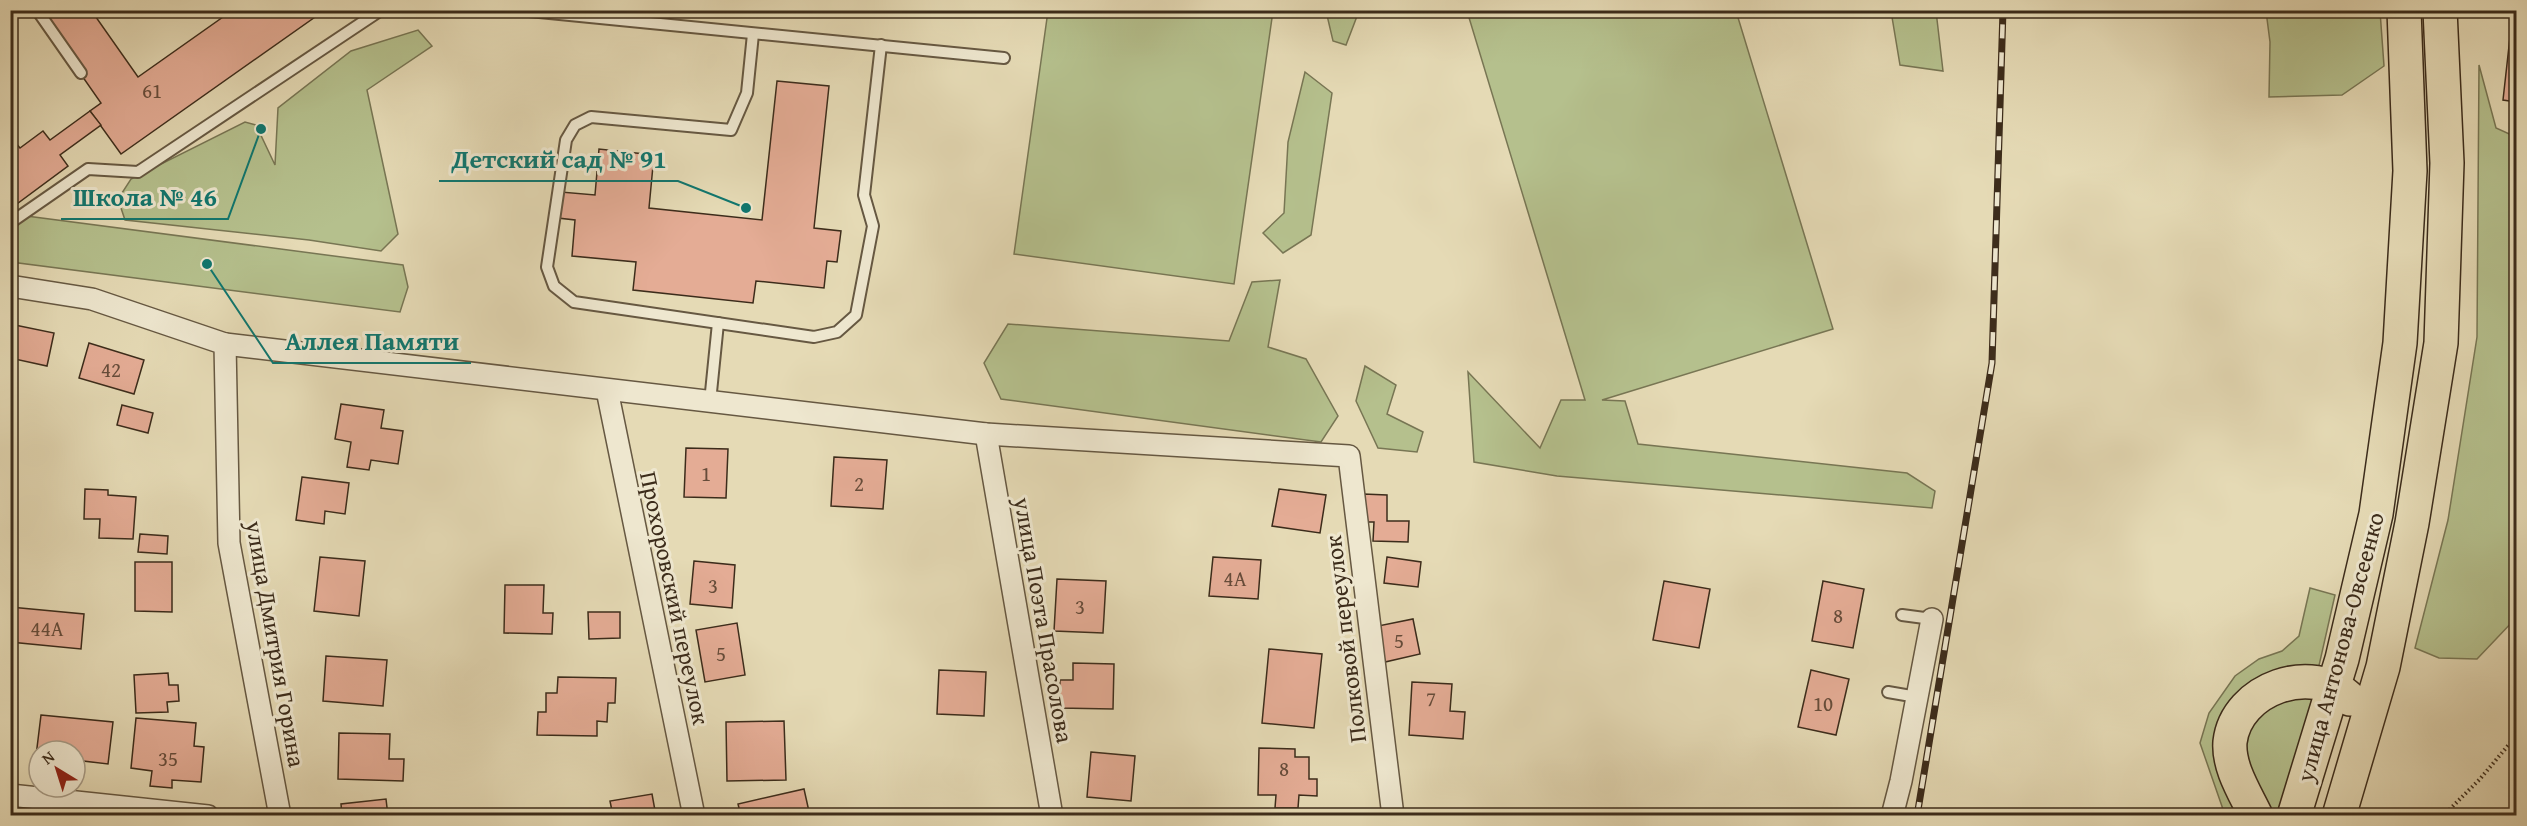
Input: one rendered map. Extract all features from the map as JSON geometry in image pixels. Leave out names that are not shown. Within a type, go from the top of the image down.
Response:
[{"type":"highway","name":"улица Антонова-Овсеенко","points":[[2294,816],[2333,687],[2376,514],[2400,344],[2410,171],[2404,10]]},
{"type":"highway","name":"улица Антонова-Овсеенко","points":[[2339,816],[2383,667],[2412,522],[2441,343],[2447,163],[2440,10]]},
{"type":"highway","points":[[2256,816],[2233,767],[2230,740],[2238,718],[2260,695],[2286,683],[2303,682],[2333,687],[2348,696],[2357,707],[2366,729]]},
{"type":"street","points":[[10,286],[92,299],[225,344],[986,434]]},
{"type":"street","name":"улица Дмитрия Горина","points":[[225,344],[229,543],[280,816]]},
{"type":"street","name":"Прохоровский переулок","points":[[607,390],[694,816]]},
{"type":"street","name":"Полковой переулок","points":[[986,434],[1349,456],[1393,816]]},
{"type":"street","name":"улица Поэта Прасолова","points":[[986,434],[1052,816]]},
{"type":"street","points":[[1892,816],[1932,620]]},
{"type":"street","points":[[10,795],[208,816]]},
{"type":"lane","points":[[37,10],[81,73]]},
{"type":"lane","points":[[10,223],[88,169],[138,172],[381,10]]},
{"type":"lane","points":[[519,10],[1004,58]]},
{"type":"lane","points":[[753,34],[747,93],[731,130],[591,117],[575,125],[566,140],[547,267],[554,286],[574,302],[814,337],[837,332],[856,315],[873,226],[864,195],[880,45]]},
{"type":"lane","points":[[710,402],[718,323]]},
{"type":"lane","points":[[1902,615],[1932,620]]},
{"type":"lane","points":[[1888,692],[1917,697]]},
{"type":"path","points":[[2443,816],[2480,779],[2517,736]]},
{"type":"green space","points":[[1048,11],[1273,11],[1234,284],[1014,254]]},
{"type":"green space","points":[[1326,11],[1359,11],[1346,45],[1333,41]]},
{"type":"green space","points":[[1467,11],[1736,11],[1833,329],[1602,400],[1625,401],[1638,444],[1907,473],[1935,491],[1932,508],[1557,476],[1474,462],[1468,372],[1540,448],[1561,400],[1585,400]]},
{"type":"green space","points":[[1891,11],[1936,11],[1943,71],[1900,65]]},
{"type":"green space","points":[[2266,11],[2380,11],[2384,66],[2342,95],[2269,97],[2270,42]]},
{"type":"green space","points":[[418,30],[432,46],[367,90],[398,234],[381,251],[309,240],[125,220],[118,199],[131,179],[245,122],[256,125],[275,165],[278,108],[351,51]]},
{"type":"green space","points":[[2479,65],[2496,128],[2516,137],[2516,618],[2477,659],[2439,658],[2415,648],[2448,520],[2477,337]]},
{"type":"green space","points":[[1305,72],[1332,93],[1311,235],[1283,253],[1263,233],[1284,213],[1288,142]]},
{"type":"green space","points":[[11,214],[403,265],[408,287],[400,312],[11,262]]},
{"type":"green space","points":[[1280,280],[1268,347],[1306,359],[1338,416],[1321,442],[1001,399],[984,363],[1008,324],[1229,341],[1252,282]]},
{"type":"green space","points":[[1365,366],[1396,385],[1387,414],[1423,432],[1417,452],[1378,448],[1356,401]]},
{"type":"green space","points":[[2310,588],[2335,595],[2318,670],[2286,670],[2258,678],[2235,697],[2226,709],[2219,725],[2214,744],[2214,756],[2222,779],[2240,815],[2225,815],[2200,743],[2209,713],[2235,676],[2259,659],[2282,651],[2299,636]]},
{"type":"green space","points":[[2283,696],[2313,698],[2279,815],[2272,815],[2249,771],[2245,758],[2245,734],[2253,719]]},
{"type":"building","points":[[36,10],[91,10],[138,77],[233,10],[325,10],[121,154],[90,111],[101,103]]},
{"type":"building","points":[[2513,10],[2516,10],[2516,102],[2503,100]]},
{"type":"building","points":[[777,81],[829,86],[814,228],[841,231],[837,262],[827,261],[824,288],[756,281],[753,303],[633,290],[636,262],[572,256],[575,220],[558,218],[561,192],[595,195],[599,149],[654,155],[649,208],[762,220]]},
{"type":"building","points":[[90,111],[101,125],[60,155],[68,166],[10,209],[10,136],[20,148],[43,131],[50,140]]},
{"type":"building","points":[[10,324],[54,333],[47,366],[10,358]]},
{"type":"building","points":[[89,343],[144,360],[134,394],[79,378]]},
{"type":"building","points":[[341,404],[384,410],[381,428],[403,431],[398,464],[371,460],[369,470],[347,467],[351,442],[335,439]]},
{"type":"building","points":[[122,405],[153,413],[148,433],[117,425]]},
{"type":"building","points":[[686,448],[728,449],[726,498],[684,497]]},
{"type":"building","points":[[834,457],[887,460],[883,509],[831,506]]},
{"type":"building","points":[[302,477],[349,483],[345,514],[325,511],[324,524],[296,520]]},
{"type":"building","points":[[85,489],[108,490],[108,495],[136,497],[133,539],[99,538],[100,519],[84,519]]},
{"type":"building","points":[[1279,489],[1326,495],[1320,533],[1272,526]]},
{"type":"building","points":[[1363,494],[1387,495],[1387,521],[1409,521],[1408,542],[1373,541],[1374,522],[1363,522]]},
{"type":"building","points":[[140,534],[168,536],[167,554],[138,552]]},
{"type":"building","points":[[320,557],[365,561],[359,616],[314,611]]},
{"type":"building","points":[[1213,557],[1261,560],[1258,599],[1209,596]]},
{"type":"building","points":[[1387,557],[1421,562],[1418,587],[1384,583]]},
{"type":"building","points":[[694,561],[735,565],[732,608],[690,604]]},
{"type":"building","points":[[135,562],[172,562],[172,612],[135,611]]},
{"type":"building","points":[[1057,579],[1106,581],[1103,633],[1054,631]]},
{"type":"building","points":[[1664,581],[1710,589],[1699,648],[1653,640]]},
{"type":"building","points":[[1823,581],[1864,589],[1853,648],[1812,641]]},
{"type":"building","points":[[505,585],[544,585],[543,613],[553,613],[552,634],[504,633]]},
{"type":"building","points":[[10,607],[84,614],[81,649],[10,642]]},
{"type":"building","points":[[588,612],[620,612],[620,638],[589,639]]},
{"type":"building","points":[[1413,619],[1420,654],[1385,662],[1378,626]]},
{"type":"building","points":[[737,623],[745,675],[705,682],[696,630]]},
{"type":"building","points":[[1269,649],[1322,654],[1314,728],[1262,723]]},
{"type":"building","points":[[326,656],[387,660],[383,706],[323,701]]},
{"type":"building","points":[[1073,663],[1114,664],[1113,709],[1059,708],[1060,680],[1073,680]]},
{"type":"building","points":[[939,670],[986,672],[984,716],[937,714]]},
{"type":"building","points":[[1811,670],[1849,679],[1836,735],[1798,727]]},
{"type":"building","points":[[168,673],[169,685],[178,685],[179,701],[167,702],[168,712],[136,713],[134,675]]},
{"type":"building","points":[[558,677],[616,678],[615,703],[608,703],[607,722],[597,721],[597,736],[537,735],[538,712],[546,712],[546,693],[557,693]]},
{"type":"building","points":[[1412,682],[1452,684],[1450,711],[1465,712],[1463,739],[1409,735]]},
{"type":"building","points":[[10,710],[17,711],[13,755],[10,755]]},
{"type":"building","points":[[41,715],[113,722],[108,764],[87,761],[87,739],[38,739]]},
{"type":"building","points":[[136,718],[196,723],[194,746],[204,747],[201,782],[172,780],[172,788],[150,786],[152,771],[131,768]]},
{"type":"building","points":[[784,721],[786,780],[727,781],[726,722]]},
{"type":"building","points":[[339,733],[390,734],[389,759],[404,759],[403,781],[338,779]]},
{"type":"building","points":[[1259,748],[1295,749],[1295,757],[1309,757],[1309,779],[1317,779],[1317,796],[1299,795],[1298,808],[1275,808],[1276,795],[1258,795]]},
{"type":"building","points":[[1091,752],[1135,756],[1131,801],[1087,797]]},
{"type":"building","points":[[804,789],[810,816],[741,816],[738,804]]},
{"type":"building","points":[[652,794],[656,816],[613,816],[610,801]]},
{"type":"building","points":[[386,799],[388,816],[342,816],[341,804]]},
{"type":"building","points":[[44,805],[64,808],[63,816],[43,816]]},
{"type":"railway","points":[[1917,816],[1992,363],[2003,10]]},
{"type":"place","name":"Школа № 46","points":[[261,129]]},
{"type":"place","name":"Детский сад № 91","points":[[746,208]]},
{"type":"place","name":"Аллея Памяти","points":[[207,264]]}]
